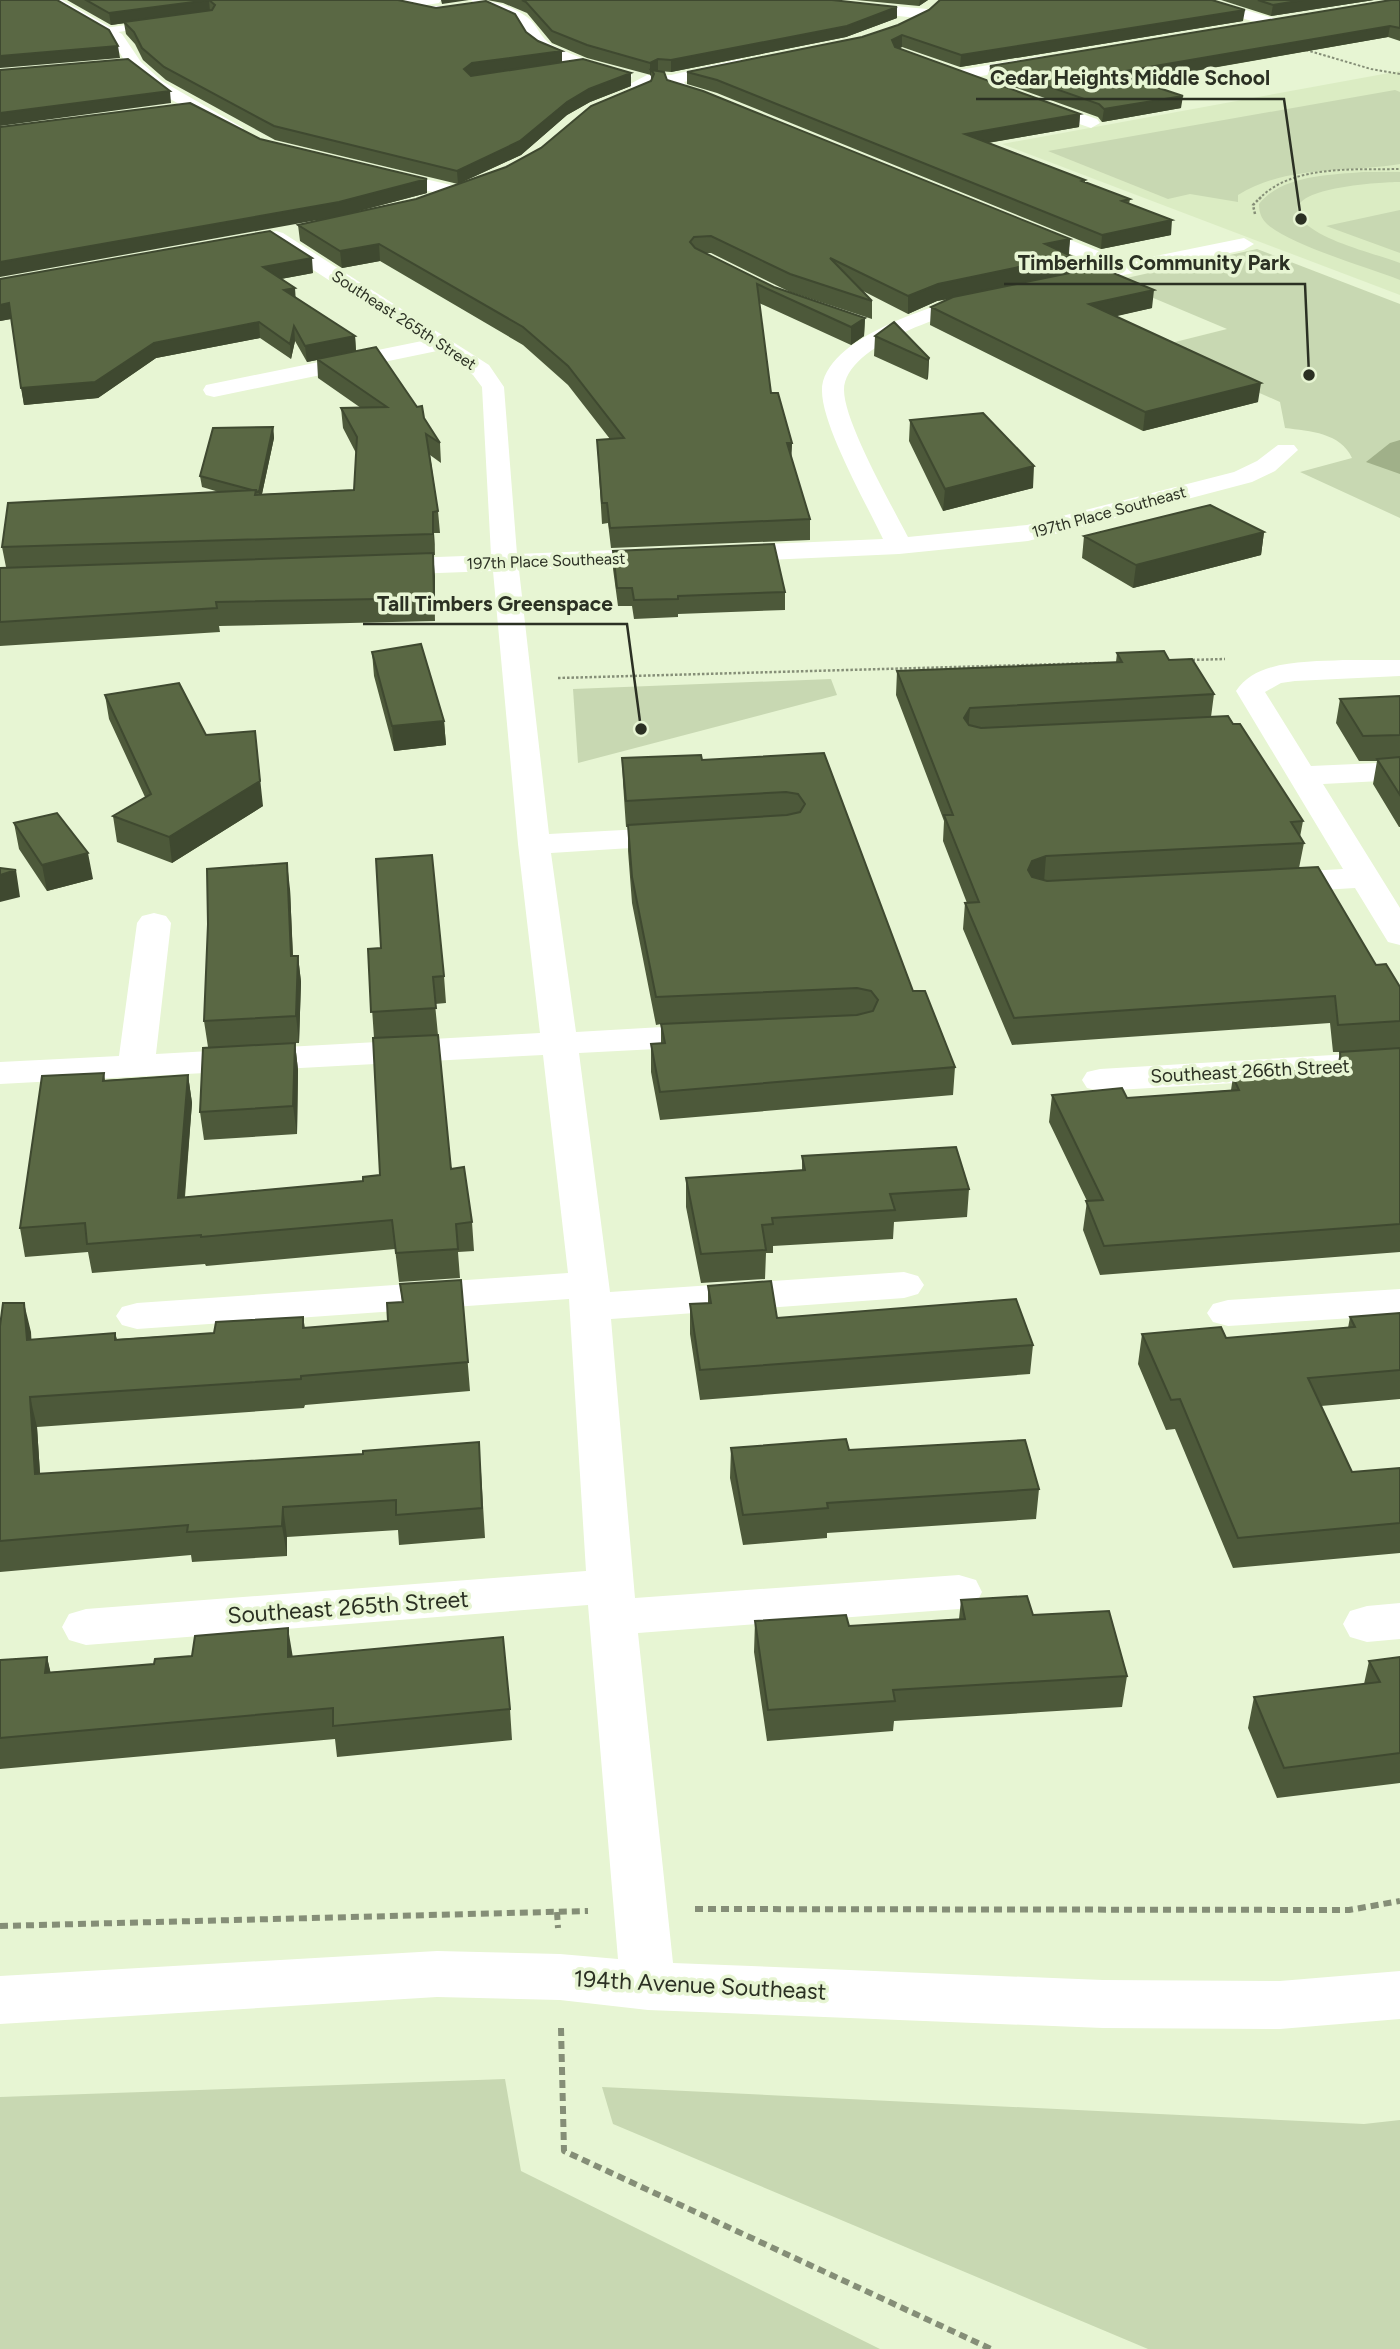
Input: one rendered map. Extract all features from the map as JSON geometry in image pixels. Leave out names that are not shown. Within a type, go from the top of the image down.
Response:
[{"type":"street","points":[[51,0],[125,45],[134,64],[158,85],[244,133]]},
{"type":"street","points":[[434,0],[410,3],[406,7],[437,12],[484,3],[523,21],[535,40],[546,48],[587,66],[643,85],[673,84],[760,60]]},
{"type":"street","points":[[785,0],[927,14]]},
{"type":"street","points":[[897,28],[927,14],[942,0]]},
{"type":"street","points":[[1196,0],[1281,22],[1238,29]]},
{"type":"street","points":[[995,88],[953,73],[1052,60]]},
{"type":"street","points":[[110,66],[134,64]]},
{"type":"street","points":[[673,84],[697,95]]},
{"type":"street","points":[[620,97],[643,85]]},
{"type":"street","points":[[1019,97],[1091,124]]},
{"type":"street","points":[[168,112],[195,108]]},
{"type":"street","points":[[355,168],[461,193]]},
{"type":"street","points":[[426,204],[482,184]]},
{"type":"street","points":[[1008,221],[1124,269]]},
{"type":"street","name":"Southeast 265th Street","points":[[280,236],[481,370],[494,387],[505,563],[534,845],[589,1296],[612,1602],[648,1986]]},
{"type":"street","points":[[1045,285],[1244,244]]},
{"type":"street","points":[[899,546],[838,414],[832,388],[837,374],[848,360],[886,333],[945,308],[1006,294]]},
{"type":"street","points":[[860,324],[886,333]]},
{"type":"street","points":[[214,390],[439,344]]},
{"type":"street","name":"197th Place Southeast","points":[[355,568],[899,546],[1028,533],[1242,477],[1266,466],[1286,450]]},
{"type":"street","points":[[1400,668],[1295,672],[1267,678],[1251,686],[1250,691],[1257,727],[1302,776],[1400,935]]},
{"type":"street","points":[[1302,776],[1400,771]]},
{"type":"street","points":[[534,845],[707,834]]},
{"type":"street","points":[[1239,884],[1364,878]]},
{"type":"street","points":[[136,1066],[154,923]]},
{"type":"street","points":[[0,1073],[748,1034]]},
{"type":"street","name":"Southeast 266th Street","points":[[1100,1080],[1400,1062]]},
{"type":"street","points":[[136,1316],[904,1285]]},
{"type":"street","points":[[1228,1313],[1400,1301]]},
{"type":"street","name":"Southeast 265th Street","points":[[86,1627],[612,1602],[959,1592]]},
{"type":"street","name":"194th Avenue Southeast","points":[[0,2000],[437,1974],[560,1977],[648,1986],[1103,2004],[1280,2005],[1400,1995]]},
{"type":"lane","points":[[106,31],[170,22]]},
{"type":"lane","points":[[565,69],[587,66]]},
{"type":"path","points":[[1238,29],[1371,69],[1400,74]]},
{"type":"path","points":[[1244,244],[1253,248],[1261,239],[1253,205],[1260,194],[1272,186],[1313,175],[1400,169]]},
{"type":"path","points":[[1185,660],[1227,659],[1267,678]]},
{"type":"path","points":[[518,679],[1102,663]]},
{"type":"path","points":[[0,1926],[640,1909],[1349,1910],[1400,1901]]},
{"type":"path","points":[[557,1912],[564,2151],[991,2349]]},
{"type":"shaded area","points":[[1400,71],[1400,295],[1002,144]]},
{"type":"shaded area","points":[[1395,90],[1400,92],[1400,164],[1296,174],[1256,185],[1238,195],[1238,202],[1190,194],[1168,199],[1048,151]]},
{"type":"shaded area","points":[[1363,172],[1400,172],[1400,182],[1354,185],[1315,194],[1302,201],[1298,211],[1305,223],[1324,236],[1400,263],[1400,280],[1293,240],[1267,224],[1261,215],[1259,204],[1280,187],[1307,178]]},
{"type":"shaded area","points":[[1400,210],[1400,253],[1326,226]]},
{"type":"shaded area","points":[[1257,249],[1400,304],[1400,518],[1300,472],[1352,458],[1333,438],[1285,428],[1280,402],[1155,347],[1227,329],[1113,281]]},
{"type":"shaded area","points":[[1400,440],[1400,474],[1366,462],[1390,443]]},
{"type":"shaded area","points":[[831,679],[837,695],[578,763],[573,689]]},
{"type":"shaded area","points":[[505,2079],[521,2171],[880,2349],[0,2349],[0,2097]]},
{"type":"shaded area","points":[[602,2087],[1364,2124],[1400,2120],[1400,2349],[1148,2349],[613,2124]]},
{"type":"building","points":[[0,0],[57,0],[109,30],[118,46],[0,56]]},
{"type":"building","points":[[86,0],[209,0],[109,13]]},
{"type":"building","points":[[209,0],[398,0],[436,8],[486,1],[515,14],[526,32],[538,41],[562,51],[472,63],[464,69],[471,76],[583,59],[631,73],[589,89],[567,102],[520,141],[457,171],[274,126],[164,67],[142,48],[134,32],[124,22],[212,10],[215,5]]},
{"type":"building","points":[[522,0],[832,0],[897,7],[847,26],[671,60],[658,59],[650,63],[587,45],[552,31]]},
{"type":"building","points":[[940,0],[1212,0],[1245,10],[961,55],[902,35],[892,40],[895,47],[1080,114],[965,134],[1085,180],[1082,181],[1130,199],[1122,201],[1172,220],[1102,235],[717,80],[687,72],[862,37],[898,25],[929,10]]},
{"type":"building","points":[[1258,0],[1303,0],[1273,5]]},
{"type":"building","points":[[1400,0],[1400,28],[1390,26],[1114,73],[1183,96],[1104,109],[1099,104],[990,66]]},
{"type":"building","points":[[128,59],[170,91],[0,113],[0,70]]},
{"type":"building","points":[[651,70],[664,72],[667,80],[703,91],[1070,239],[1045,244],[1071,256],[938,284],[908,296],[830,258],[872,301],[790,274],[711,236],[694,237],[690,242],[695,248],[774,287],[865,318],[851,327],[757,284],[771,393],[778,393],[792,443],[787,443],[810,519],[610,528],[607,503],[602,503],[597,440],[624,438],[568,366],[523,327],[379,244],[340,251],[298,225],[416,199],[506,167],[541,148],[591,106],[651,81],[654,74]]},
{"type":"building","points":[[190,103],[260,139],[427,179],[339,202],[0,262],[0,127]]},
{"type":"building","points":[[270,231],[312,258],[263,267],[295,288],[284,290],[355,336],[305,346],[294,326],[290,344],[259,322],[154,343],[95,382],[21,388],[9,303],[0,305],[0,279]]},
{"type":"building","points":[[1099,267],[1154,290],[1089,304],[1261,383],[1145,412],[931,307],[953,297]]},
{"type":"building","points":[[894,322],[929,358],[928,360],[875,336]]},
{"type":"building","points":[[376,347],[417,407],[422,406],[424,418],[440,443],[426,434],[438,511],[433,512],[433,534],[2,547],[8,503],[256,490],[255,495],[354,490],[357,437],[341,408],[387,407],[317,359]]},
{"type":"building","points":[[983,413],[1034,466],[945,489],[910,420]]},
{"type":"building","points":[[273,427],[259,492],[200,476],[213,428]]},
{"type":"building","points":[[1210,505],[1264,532],[1136,565],[1084,536]]},
{"type":"building","points":[[774,544],[785,592],[634,600],[632,588],[617,588],[613,551]]},
{"type":"building","points":[[433,553],[434,598],[216,602],[217,608],[0,622],[0,568]]},
{"type":"building","points":[[421,644],[444,721],[392,726],[372,652]]},
{"type":"building","points":[[1164,651],[1169,660],[1192,659],[1214,694],[970,708],[964,718],[969,725],[981,728],[1228,716],[1233,724],[1240,724],[1303,821],[1291,822],[1304,843],[1046,856],[1032,861],[1028,870],[1032,877],[1047,881],[1318,867],[1376,965],[1386,964],[1400,987],[1400,1021],[1338,1025],[1335,996],[1014,1018],[965,903],[979,902],[944,815],[953,815],[897,671],[1122,662],[1117,653]]},
{"type":"building","points":[[179,683],[206,735],[255,731],[260,781],[169,837],[113,816],[151,794],[105,695]]},
{"type":"building","points":[[1400,696],[1400,735],[1363,736],[1340,699]]},
{"type":"building","points":[[824,753],[913,991],[925,991],[955,1067],[660,1092],[651,1044],[665,1043],[661,1024],[857,1015],[873,1011],[878,1000],[871,991],[857,988],[656,997],[632,877],[628,825],[787,815],[800,812],[805,804],[798,794],[786,792],[626,801],[622,758],[701,755],[702,760]]},
{"type":"building","points":[[1400,757],[1400,795],[1377,759]]},
{"type":"building","points":[[57,813],[88,853],[42,865],[14,823]]},
{"type":"building","points":[[432,855],[444,976],[433,977],[436,1008],[371,1012],[368,949],[381,948],[376,859]]},
{"type":"building","points":[[287,863],[291,956],[298,956],[296,1016],[204,1021],[207,869]]},
{"type":"building","points":[[0,868],[16,870],[0,875]]},
{"type":"building","points":[[438,1035],[451,1169],[464,1167],[472,1222],[456,1224],[458,1249],[396,1253],[392,1220],[87,1244],[85,1223],[20,1228],[42,1076],[104,1073],[103,1081],[188,1075],[178,1198],[363,1181],[363,1177],[380,1175],[373,1038]]},
{"type":"building","points":[[295,1043],[293,1106],[200,1112],[203,1048]]},
{"type":"building","points":[[1400,1048],[1400,1224],[1104,1246],[1086,1201],[1103,1200],[1052,1095],[1122,1088],[1127,1098],[1239,1090],[1233,1077],[1341,1067],[1340,1052]]},
{"type":"building","points":[[956,1147],[969,1189],[890,1194],[895,1210],[772,1218],[773,1224],[762,1225],[766,1250],[701,1254],[686,1178],[805,1170],[802,1156]]},
{"type":"building","points":[[461,1280],[468,1362],[301,1376],[301,1379],[30,1397],[35,1474],[363,1454],[363,1451],[479,1442],[482,1508],[396,1515],[396,1500],[283,1507],[282,1526],[187,1532],[188,1525],[0,1541],[0,1326],[3,1303],[24,1303],[27,1340],[115,1333],[115,1340],[214,1333],[216,1322],[303,1317],[303,1328],[388,1321],[387,1303],[403,1302],[400,1284]]},
{"type":"building","points":[[771,1281],[777,1318],[1016,1299],[1033,1345],[700,1370],[690,1304],[711,1303],[708,1286]]},
{"type":"building","points":[[1400,1313],[1400,1370],[1308,1378],[1352,1472],[1400,1468],[1400,1523],[1238,1538],[1180,1399],[1171,1400],[1142,1334],[1221,1327],[1226,1338],[1355,1327],[1350,1317]]},
{"type":"building","points":[[846,1439],[849,1450],[1025,1440],[1039,1489],[827,1503],[828,1508],[743,1515],[731,1448]]},
{"type":"building","points":[[1027,1596],[1033,1615],[1109,1611],[1127,1676],[893,1690],[895,1701],[768,1710],[755,1621],[846,1615],[849,1626],[965,1619],[961,1600]]},
{"type":"building","points":[[288,1628],[288,1657],[503,1637],[510,1709],[333,1726],[333,1708],[0,1738],[0,1660],[47,1657],[45,1673],[154,1664],[155,1659],[192,1656],[195,1636]]},
{"type":"building","points":[[1400,1657],[1400,1753],[1284,1768],[1254,1697],[1380,1682],[1369,1661]]},
{"type":"place","name":"Cedar Heights Middle School","points":[[1301,219]]},
{"type":"place","name":"Timberhills Community Park","points":[[1309,375]]},
{"type":"place","name":"Tall Timbers Greenspace","points":[[641,729]]}]
